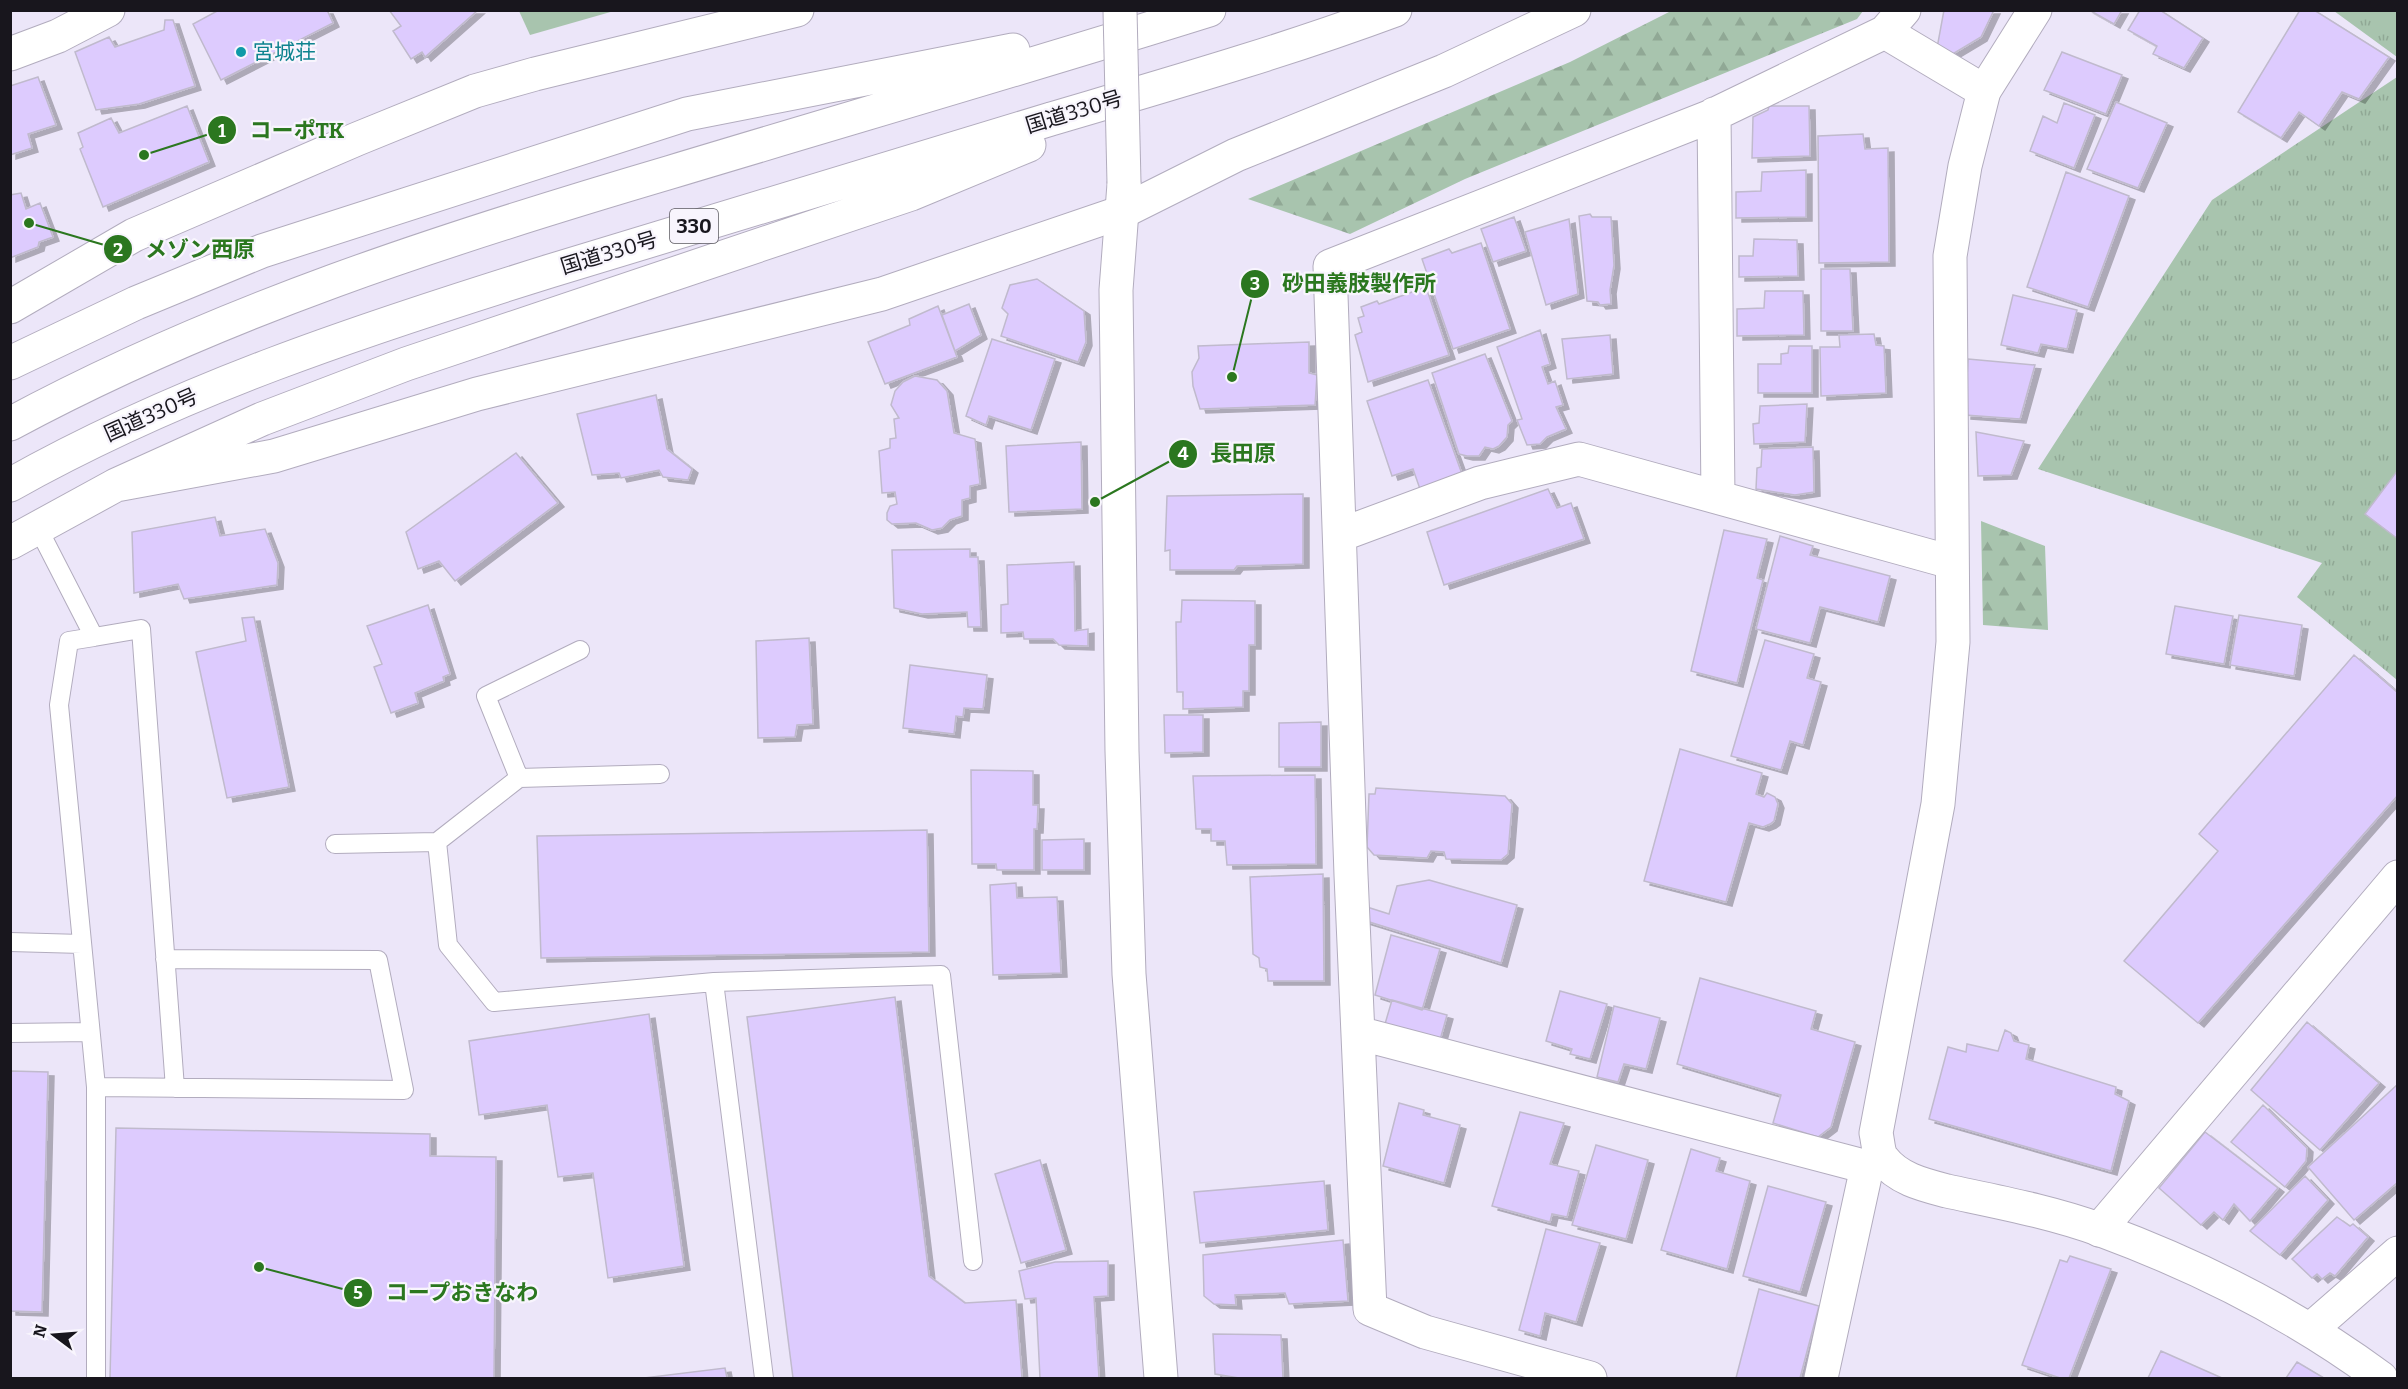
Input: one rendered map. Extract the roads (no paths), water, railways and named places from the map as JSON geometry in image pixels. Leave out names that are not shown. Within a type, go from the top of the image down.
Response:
[{"type":"main road","points":[[10,54],[58,36],[108,10]]},
{"type":"main road","points":[[10,307],[134,236],[357,139],[475,91],[535,74],[797,10]]},
{"type":"main road","points":[[1120,10],[1123,198],[1116,290],[1122,751],[1129,974],[1161,1378]]},
{"type":"main road","name":"国道330号","points":[[10,485],[136,419],[263,366],[370,327],[678,231],[1205,73],[1395,10]]},
{"type":"main road","points":[[116,485],[274,456],[477,394],[851,303],[1236,155],[1435,75],[1574,10]]},
{"type":"main road","points":[[1821,1378],[1874,1162],[1876,1133],[1938,804],[1953,642],[1950,256],[1965,166],[1984,91],[2035,10]]},
{"type":"main road","points":[[10,363],[136,303],[262,251],[687,114],[1208,11]]},
{"type":"main road","points":[[10,423],[126,366],[242,314],[485,227],[1208,11]]},
{"type":"main road","points":[[1590,1378],[1425,1332],[1370,1309],[1330,266],[1714,114],[1894,21],[1984,91]]},
{"type":"main road","points":[[24,536],[116,485],[262,419],[406,364],[911,194],[1205,73]]},
{"type":"main road","points":[[1714,114],[1718,497]]},
{"type":"main road","points":[[1340,535],[1480,483],[1579,459],[1952,562]]},
{"type":"main road","points":[[2099,1230],[2397,877]]},
{"type":"main road","points":[[1358,1033],[1874,1162],[1921,1185],[2018,1207],[2099,1230],[2178,1262],[2245,1293],[2311,1329],[2382,1378]]},
{"type":"main road","points":[[2311,1329],[2397,1253]]},
{"type":"lane","points":[[24,536],[94,637]]},
{"type":"lane","points":[[96,1378],[96,1087],[59,705],[69,641],[141,628],[175,1088]]},
{"type":"lane","points":[[519,778],[486,696],[580,650]]},
{"type":"lane","points":[[335,843],[436,842],[519,778],[660,774]]},
{"type":"lane","points":[[436,842],[448,945],[494,1002],[714,982],[941,975],[973,1261]]},
{"type":"lane","points":[[10,942],[82,944]]},
{"type":"lane","points":[[96,1087],[404,1090],[378,960],[165,959]]},
{"type":"lane","points":[[714,982],[764,1378]]},
{"type":"lane","points":[[10,1033],[90,1032]]},
{"type":"place","name":"宮城荘","points":[[241,52]]},
{"type":"place","name":"コーポTK","points":[[144,155]]},
{"type":"place","name":"メゾン西原","points":[[29,223]]},
{"type":"place","name":"砂田義肢製作所","points":[[1232,377]]},
{"type":"place","name":"長田原","points":[[1095,502]]},
{"type":"place","name":"コープおきなわ","points":[[259,1267]]}]
